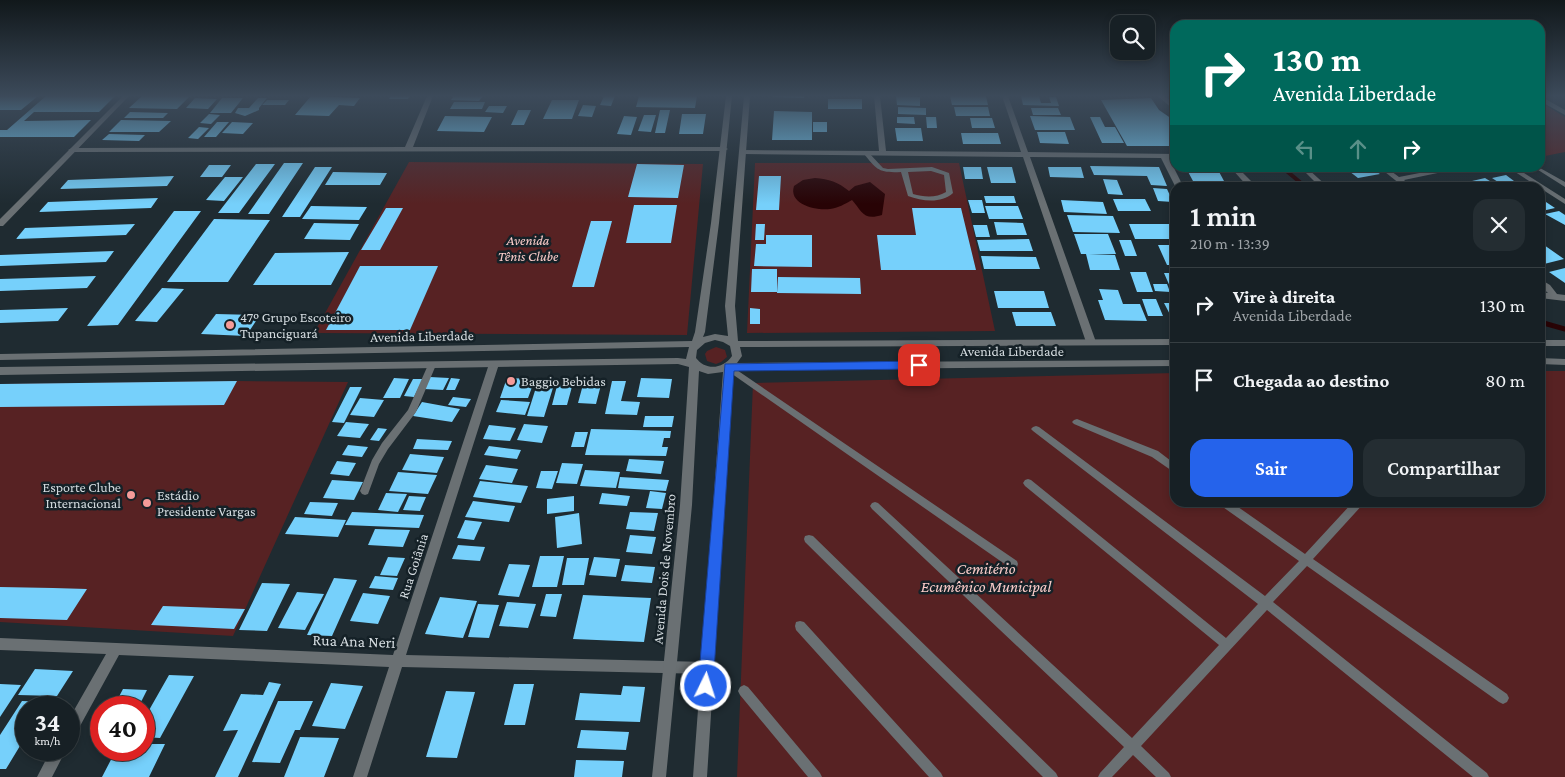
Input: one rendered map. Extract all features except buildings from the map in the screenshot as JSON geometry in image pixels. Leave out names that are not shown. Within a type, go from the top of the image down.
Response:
[{"type":"street","points":[[0,224],[90,132]]},
{"type":"street","points":[[408,150],[415,132]]},
{"type":"street","points":[[726,132],[700,332],[690,354],[694,364],[710,371],[728,367],[738,356],[734,344],[730,306],[744,132]]},
{"type":"street","points":[[881,132],[883,154]]},
{"type":"street","points":[[1017,132],[1091,342]]},
{"type":"street","points":[[72,150],[724,150],[867,154],[1170,156]]},
{"type":"street","points":[[1164,156],[1170,168]]},
{"type":"street","points":[[1238,172],[1248,182]]},
{"type":"street","points":[[695,344],[704,339],[715,337],[726,339],[734,344]]},
{"type":"street","name":"Avenida Liberdade","points":[[734,344],[1170,342]]},
{"type":"street","points":[[1545,343],[1565,343]]},
{"type":"street","name":"Avenida Liberdade","points":[[0,357],[695,344]]},
{"type":"street","name":"Avenida Liberdade","points":[[0,372],[678,361],[694,364]]},
{"type":"street","points":[[1545,362],[1565,362]]},
{"type":"street","name":"Avenida Liberdade","points":[[728,367],[1170,363]]},
{"type":"street","name":"Rua Goiânia","points":[[360,777],[494,364]]},
{"type":"street","name":"Avenida Dois de Novembro","points":[[659,777],[686,505],[694,364]]},
{"type":"street","points":[[700,777],[728,367]]},
{"type":"street","name":"Rua Ana Neri","points":[[0,644],[398,661],[707,668]]},
{"type":"street","points":[[80,713],[116,649]]},
{"type":"street","points":[[44,777],[53,761]]},
{"type":"lane","points":[[867,154],[881,169],[904,171],[932,169],[947,174],[950,193],[942,198],[917,198],[910,196],[904,171]]},
{"type":"lane","points":[[1308,172],[1319,182]]},
{"type":"lane","points":[[1389,172],[1403,182]]},
{"type":"lane","points":[[1399,179],[1433,172]]},
{"type":"lane","points":[[1518,172],[1534,182]]},
{"type":"lane","points":[[1545,172],[1565,184]]},
{"type":"lane","points":[[1545,189],[1565,202]]},
{"type":"lane","points":[[1545,286],[1554,296]]},
{"type":"lane","points":[[1545,295],[1565,298]]},
{"type":"lane","points":[[365,491],[375,463],[385,446],[412,412],[432,365]]},
{"type":"lane","points":[[728,367],[1013,564]]},
{"type":"lane","points":[[1077,422],[1155,454],[1170,465]]},
{"type":"lane","points":[[1036,429],[1266,603],[1483,777]]},
{"type":"lane","points":[[1028,483],[1227,645]]},
{"type":"lane","points":[[875,506],[1165,777]]},
{"type":"lane","points":[[1230,507],[1502,698]]},
{"type":"lane","points":[[1104,777],[1355,507]]},
{"type":"lane","points":[[809,539],[1052,777]]},
{"type":"lane","points":[[800,626],[936,777]]},
{"type":"lane","points":[[744,691],[816,777]]},
{"type":"green space","points":[[1545,132],[1565,132],[1565,152],[1545,156]]},
{"type":"green space","name":"Avenida Tênis Clube","points":[[409,162],[703,164],[687,335],[314,333]]},
{"type":"green space","points":[[755,163],[959,163],[995,331],[747,333]]},
{"type":"green space","points":[[716,347],[725,350],[727,357],[716,364],[707,361],[705,354]]},
{"type":"green space","name":"Cemitério Ecumênico Municipal","points":[[1545,371],[1565,371],[1565,777],[737,777],[753,383],[1170,373],[1170,507],[1545,507]]},
{"type":"green space","name":"Estádio Presidente Vargas","points":[[237,381],[348,382],[233,636],[0,622],[0,384]]},
{"type":"shaded area","points":[[825,179],[841,185],[849,191],[855,186],[870,182],[885,194],[882,215],[876,217],[867,216],[852,200],[839,207],[830,209],[818,209],[804,205],[795,197],[793,192],[794,186],[803,180]]},
{"type":"waterway","points":[[1288,172],[1300,182]]},
{"type":"waterway","points":[[1545,323],[1565,329]]},
{"type":"place","name":"47º Grupo Escoteiro Tupanciguará","points":[[230,325]]},
{"type":"place","name":"Baggio Bebidas","points":[[511,381]]},
{"type":"place","name":"Esporte Clube Internacional","points":[[131,495]]},
{"type":"place","name":"Estádio Presidente Vargas","points":[[147,503]]},
{"type":"route","points":[[706,686],[728,367],[919,365]]}]
